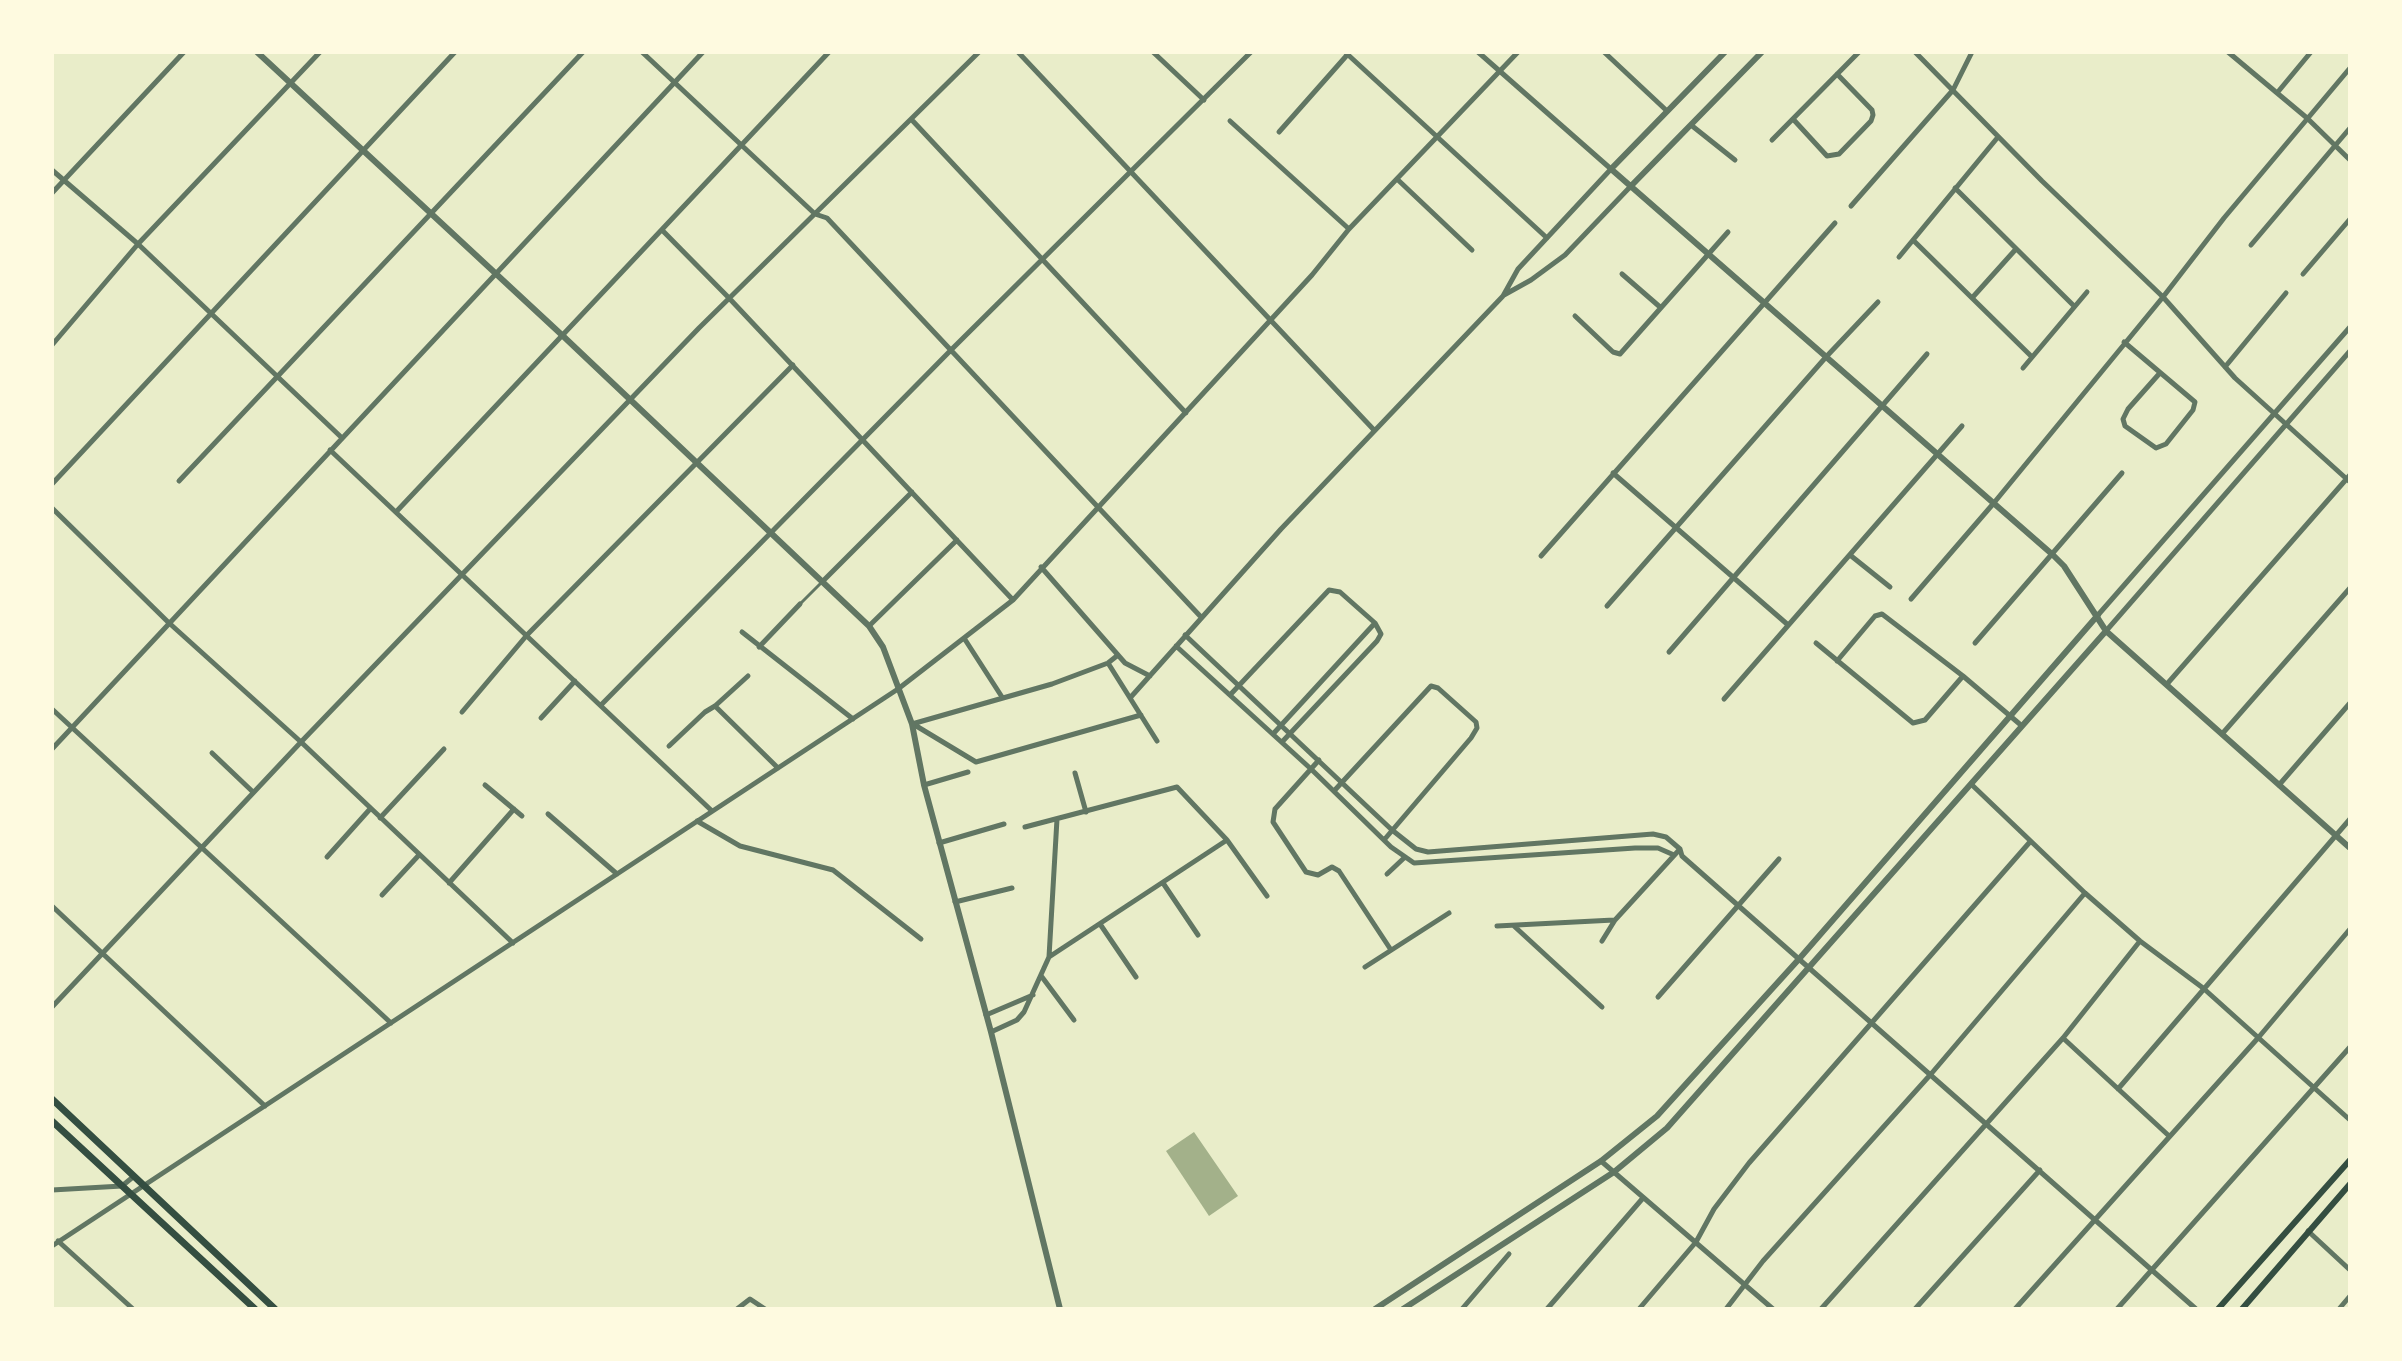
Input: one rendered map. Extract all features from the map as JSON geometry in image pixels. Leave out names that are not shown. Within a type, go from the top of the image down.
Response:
[{"type":"main road","points":[[52,1099],[275,1309]]},
{"type":"main road","points":[[52,1121],[255,1309]]},
{"type":"main road","points":[[2218,1309],[2350,1160]]},
{"type":"main road","points":[[2242,1309],[2350,1184]]},
{"type":"street","points":[[52,193],[184,52]]},
{"type":"street","points":[[257,52],[869,626],[883,647],[912,724],[924,785],[991,1032],[1060,1309]]},
{"type":"street","points":[[52,345],[138,244],[320,52]]},
{"type":"street","points":[[52,484],[455,52]]},
{"type":"street","points":[[179,481],[583,52]]},
{"type":"street","points":[[642,52],[815,214],[827,218],[1201,617]]},
{"type":"street","points":[[52,749],[703,52]]},
{"type":"street","points":[[396,512],[829,52]]},
{"type":"street","points":[[52,1007],[253,792],[729,298],[979,52]]},
{"type":"street","points":[[1018,52],[1374,430]]},
{"type":"street","points":[[1153,52],[1204,100]]},
{"type":"street","points":[[601,705],[1251,52]]},
{"type":"street","points":[[1478,52],[2053,555],[2064,566],[2106,631],[2350,848]]},
{"type":"street","points":[[52,1246],[898,689],[1013,600],[1270,321],[1349,229],[1518,52]]},
{"type":"street","points":[[1604,52],[1667,111]]},
{"type":"street","points":[[1503,296],[1565,255],[1762,52]]},
{"type":"street","points":[[1772,140],[1859,52]]},
{"type":"street","points":[[1915,52],[2163,297],[2225,367],[2285,425],[2349,479],[2167,684]]},
{"type":"street","points":[[1851,206],[1953,90],[1972,52]]},
{"type":"street","points":[[2228,52],[2307,118],[2350,160]]},
{"type":"street","points":[[2277,93],[2311,52]]},
{"type":"street","points":[[1279,132],[1347,53],[1547,238]]},
{"type":"street","points":[[1130,698],[1374,430],[1503,296],[1518,269],[1723,53]]},
{"type":"street","points":[[1911,599],[1993,504],[2350,68]]},
{"type":"street","points":[[1793,119],[1827,156],[1833,156],[1850,143],[1873,115],[1872,110],[1837,74]]},
{"type":"street","points":[[911,119],[1186,413]]},
{"type":"street","points":[[1230,121],[1349,229]]},
{"type":"street","points":[[1691,125],[1735,160]]},
{"type":"street","points":[[2251,245],[2350,128]]},
{"type":"street","points":[[1899,257],[1998,137]]},
{"type":"street","points":[[52,170],[138,244],[341,437]]},
{"type":"street","points":[[1397,179],[1472,250]]},
{"type":"street","points":[[1955,188],[2074,306]]},
{"type":"street","points":[[2303,274],[2350,219]]},
{"type":"street","points":[[1541,556],[1835,223]]},
{"type":"street","points":[[662,230],[1013,600]]},
{"type":"street","points":[[1575,316],[1618,354],[1728,232]]},
{"type":"street","points":[[1913,240],[2031,356]]},
{"type":"street","points":[[1972,298],[2016,249]]},
{"type":"street","points":[[1622,274],[1660,307]]},
{"type":"street","points":[[2023,368],[2087,292]]},
{"type":"street","points":[[2225,367],[2286,293]]},
{"type":"street","points":[[1607,606],[1878,302]]},
{"type":"street","points":[[1375,1309],[1601,1161],[1657,1116],[1799,959],[2350,327]]},
{"type":"street","points":[[2124,342],[2195,405],[2166,444],[2156,448],[2125,426],[2123,419],[2159,374]]},
{"type":"street","points":[[1389,1300],[1402,1309],[1614,1172],[1667,1128],[2350,351]]},
{"type":"street","points":[[1669,652],[1927,354]]},
{"type":"street","points":[[462,712],[527,635],[793,365]]},
{"type":"street","points":[[1724,699],[1962,426]]},
{"type":"street","points":[[330,450],[712,811]]},
{"type":"street","points":[[1613,473],[1787,624]]},
{"type":"street","points":[[1975,643],[2122,473]]},
{"type":"street","points":[[759,647],[912,492]]},
{"type":"street","points":[[52,508],[168,622],[301,742],[513,943]]},
{"type":"street","points":[[869,626],[957,540]]},
{"type":"street","points":[[1850,555],[1890,587]]},
{"type":"street","points":[[1041,567],[1118,655],[1131,668],[1150,676]]},
{"type":"street","points":[[2222,734],[2350,588]]},
{"type":"street","points":[[1230,695],[1329,590],[1337,590],[1375,623],[1381,634],[1377,641],[1282,742]]},
{"type":"street","points":[[1837,661],[1875,616],[1882,614],[2022,726]]},
{"type":"street","points":[[1273,734],[1375,623]]},
{"type":"street","points":[[742,632],[853,719]]},
{"type":"street","points":[[1185,635],[1416,849],[1428,852],[1663,835],[1738,906],[2196,1309]]},
{"type":"street","points":[[964,638],[1002,697]]},
{"type":"street","points":[[1816,643],[1917,724],[1925,720],[1963,676]]},
{"type":"street","points":[[1176,646],[1384,840],[1414,863],[1635,848],[1658,848],[1682,856]]},
{"type":"street","points":[[912,724],[1052,684],[1108,663],[1118,655]]},
{"type":"street","points":[[1108,663],[1157,741]]},
{"type":"street","points":[[669,746],[748,676]]},
{"type":"street","points":[[541,718],[575,681]]},
{"type":"street","points":[[1334,791],[1431,686],[1438,688],[1476,722],[1477,728],[1471,738],[1384,840]]},
{"type":"street","points":[[2279,785],[2350,703]]},
{"type":"street","points":[[715,706],[778,768]]},
{"type":"street","points":[[52,709],[391,1023]]},
{"type":"street","points":[[912,724],[976,762],[1141,715]]},
{"type":"street","points":[[380,818],[444,749]]},
{"type":"street","points":[[212,753],[253,792]]},
{"type":"street","points":[[1319,760],[1275,809],[1273,822],[1306,872],[1318,875],[1332,867],[1339,871],[1391,950]]},
{"type":"street","points":[[924,785],[968,772]]},
{"type":"street","points":[[1075,773],[1086,812]]},
{"type":"street","points":[[1971,784],[2029,843],[2085,893],[2140,941],[2203,988],[2350,1120]]},
{"type":"street","points":[[485,785],[522,816]]},
{"type":"street","points":[[1025,827],[1174,787],[1183,791],[1227,840],[1267,896]]},
{"type":"street","points":[[327,857],[370,809]]},
{"type":"street","points":[[449,883],[514,809]]},
{"type":"street","points":[[548,814],[617,874]]},
{"type":"street","points":[[991,1032],[1017,1020],[1034,994],[1049,957],[1057,819]]},
{"type":"street","points":[[2118,1089],[2350,819]]},
{"type":"street","points":[[697,821],[740,846],[833,870],[921,939]]},
{"type":"street","points":[[939,843],[1004,824]]},
{"type":"street","points":[[1634,836],[1635,848]]},
{"type":"street","points":[[1049,957],[1227,840]]},
{"type":"street","points":[[1639,1309],[1696,1242],[1714,1209],[1749,1163],[2029,843]]},
{"type":"street","points":[[1602,941],[1615,920],[1680,849]]},
{"type":"street","points":[[382,895],[419,855]]},
{"type":"street","points":[[1387,874],[1404,858]]},
{"type":"street","points":[[1658,997],[1779,859]]},
{"type":"street","points":[[1163,883],[1198,935]]},
{"type":"street","points":[[955,902],[1012,888]]},
{"type":"street","points":[[1726,1309],[1770,1254],[1931,1074],[2085,893]]},
{"type":"street","points":[[52,906],[265,1106]]},
{"type":"street","points":[[1365,967],[1449,913]]},
{"type":"street","points":[[1497,926],[1615,920]]},
{"type":"street","points":[[1100,924],[1136,977]]},
{"type":"street","points":[[1514,926],[1602,1007]]},
{"type":"street","points":[[2015,1309],[2258,1038],[2350,929]]},
{"type":"street","points":[[1821,1309],[2063,1038],[2140,941]]},
{"type":"street","points":[[1042,976],[1074,1020]]},
{"type":"street","points":[[986,1015],[1034,994]]},
{"type":"street","points":[[2063,1038],[2169,1135]]},
{"type":"street","points":[[2117,1309],[2350,1047]]},
{"type":"street","points":[[1601,1161],[1773,1309]]},
{"type":"street","points":[[1915,1309],[2040,1170]]},
{"type":"street","points":[[52,1190],[122,1186],[133,1177]]},
{"type":"street","points":[[1547,1309],[1643,1197]]},
{"type":"street","points":[[2308,1231],[2350,1270]]},
{"type":"street","points":[[58,1241],[133,1309]]},
{"type":"street","points":[[1462,1309],[1509,1254]]},
{"type":"street","points":[[2339,1309],[2350,1296]]},
{"type":"street","points":[[737,1309],[750,1299],[765,1309]]},
{"type":"shaded area","points":[[1194,1132],[1238,1196],[1209,1216],[1166,1151]]}]
